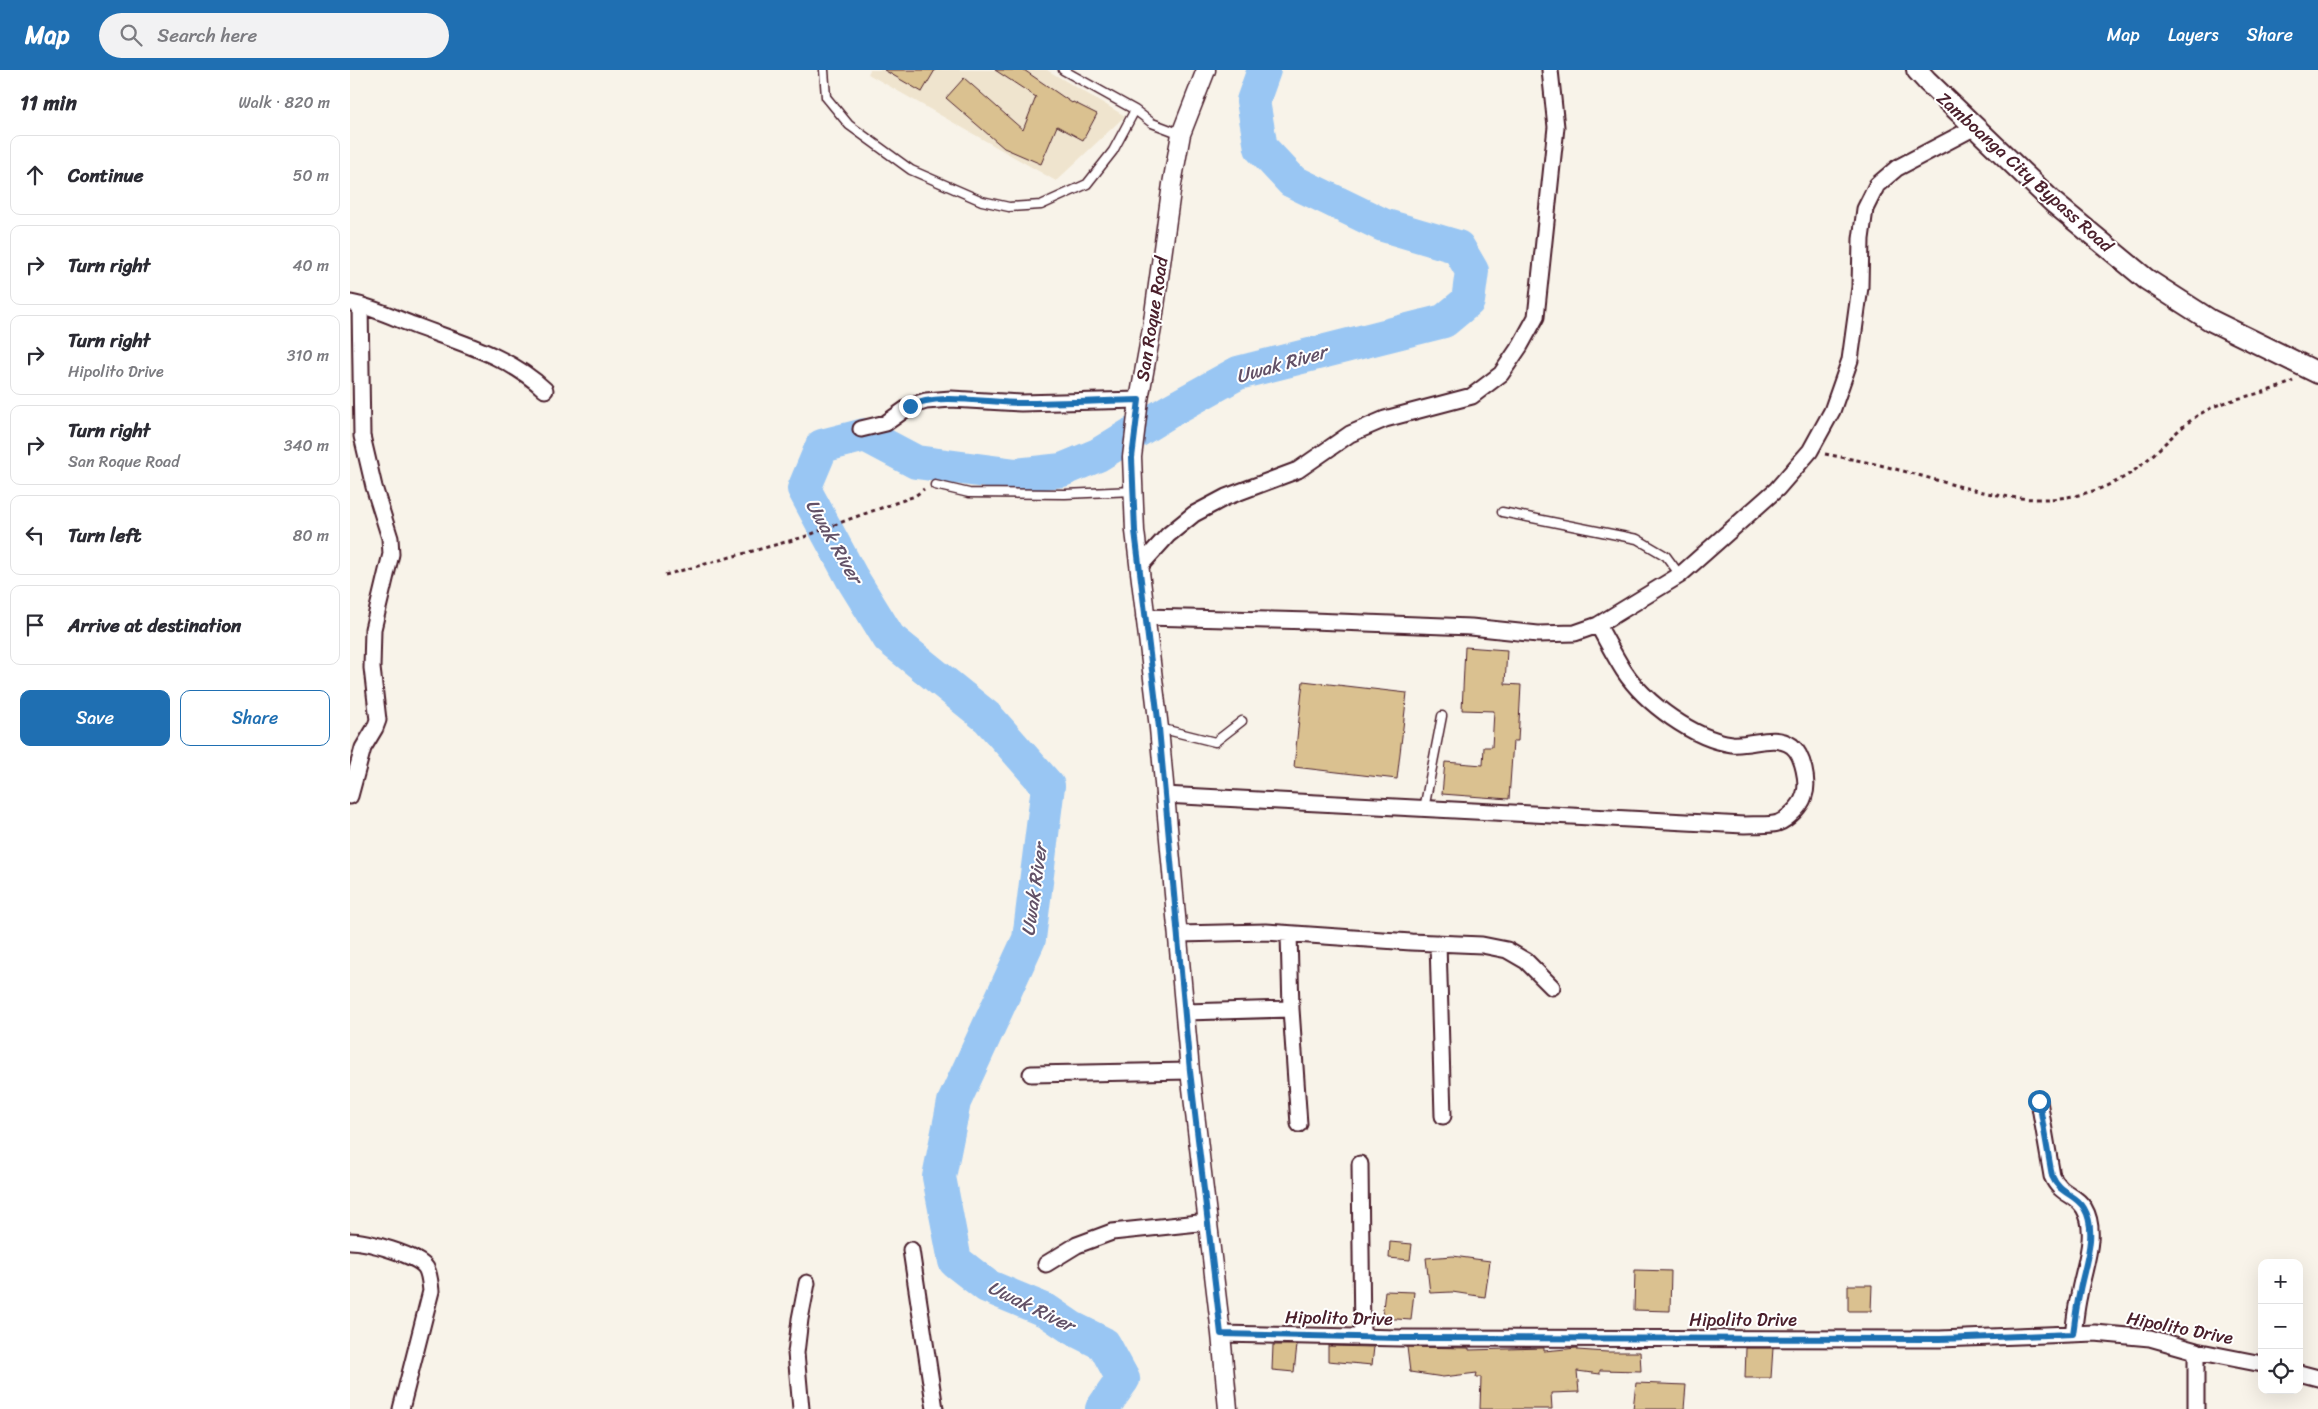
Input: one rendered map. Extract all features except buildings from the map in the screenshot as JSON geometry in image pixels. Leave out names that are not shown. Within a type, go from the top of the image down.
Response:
[{"type":"main road","name":"Zamboanga City Bypass Road","points":[[1917,70],[2054,203],[2146,279],[2210,320],[2315,369]]},
{"type":"street","name":"San Roque Road","points":[[1206,70],[1181,134],[1166,222],[1152,328],[1139,400],[1132,458],[1135,531],[1144,618],[1159,728],[1190,1071],[1228,1409]]},
{"type":"street","points":[[1139,567],[1168,536],[1188,519],[1226,497],[1298,470],[1350,434],[1384,419],[1472,396],[1501,374],[1520,346],[1536,317],[1556,127],[1550,70]]},
{"type":"street","points":[[1144,618],[1312,620],[1471,627],[1538,634],[1575,633],[1598,625],[1680,575],[1777,489],[1810,451],[1832,411],[1850,360],[1860,287],[1861,239],[1865,209],[1877,185],[1897,168],[1974,127]]},
{"type":"street","points":[[350,796],[362,748],[378,720],[372,668],[373,629],[391,554],[390,538],[374,487],[362,436],[355,304],[464,344],[512,366],[532,378],[545,390]]},
{"type":"street","points":[[861,429],[886,423],[910,406],[926,401],[951,400],[1020,403],[1139,400]]},
{"type":"street","points":[[1164,795],[1744,825],[1778,823],[1794,811],[1805,795],[1805,775],[1800,759],[1793,747],[1772,740],[1748,744],[1731,744],[1706,737],[1682,725],[1656,705],[1625,673],[1598,625]]},
{"type":"street","points":[[1179,934],[1266,932],[1482,945],[1507,950],[1526,961],[1552,987]]},
{"type":"street","points":[[1289,934],[1291,1009],[1299,1124]]},
{"type":"street","points":[[1438,943],[1443,1116]]},
{"type":"street","points":[[1186,1012],[1291,1009]]},
{"type":"street","points":[[1031,1074],[1190,1071]]},
{"type":"street","points":[[2039,1101],[2052,1176],[2056,1187],[2078,1201],[2089,1219],[2089,1246],[2073,1334]]},
{"type":"street","points":[[1360,1164],[1362,1337]]},
{"type":"street","points":[[1046,1264],[1077,1245],[1112,1232],[1208,1222]]},
{"type":"street","points":[[350,1242],[397,1252],[420,1261],[430,1279],[431,1291],[401,1409]]},
{"type":"street","points":[[911,1250],[936,1409]]},
{"type":"street","points":[[801,1409],[796,1353],[807,1283]]},
{"type":"street","name":"Hipolito Drive","points":[[1221,1334],[1362,1337],[1940,1339],[2125,1334],[2258,1363]]},
{"type":"street","points":[[2196,1351],[2196,1409]]},
{"type":"street","points":[[2303,1374],[2318,1378]]},
{"type":"lane","points":[[824,70],[826,97],[849,125],[911,170],[982,201],[1009,207],[1041,205],[1087,184],[1113,151],[1135,110]]},
{"type":"lane","points":[[1063,70],[1135,110],[1152,123],[1181,134]]},
{"type":"lane","points":[[935,485],[969,492],[1065,494],[1134,491]]},
{"type":"lane","points":[[1502,512],[1637,539],[1666,556],[1680,575]]},
{"type":"lane","points":[[1424,809],[1442,716]]},
{"type":"lane","points":[[1159,728],[1214,742],[1242,721]]},
{"type":"path","points":[[1810,451],[1898,469],[1962,488],[2004,497],[2019,499],[2055,498],[2086,494],[2120,480],[2156,453],[2182,426],[2210,408],[2291,382],[2315,369]]},
{"type":"path","points":[[665,575],[804,537],[915,496],[928,486],[935,485]]},
{"type":"shaded area","points":[[870,70],[1047,70],[1125,116],[1056,181],[868,74]]},
{"type":"waterway","name":"Uwak River","points":[[1102,1409],[1123,1379],[1104,1344],[1072,1328],[1047,1311],[987,1286],[955,1261],[939,1177],[954,1102],[1029,939],[1048,786],[988,718],[889,638],[852,578],[804,489],[822,446],[865,435],[916,462],[1016,475],[1062,470],[1098,455],[1173,409],[1238,373],[1444,321],[1468,301],[1472,271],[1458,247],[1383,225],[1292,181],[1261,148],[1253,101],[1264,70]]},
{"type":"route","points":[[910,406],[917,402],[951,400],[1020,403],[1139,400],[1132,458],[1135,531],[1144,618],[1159,728],[1189,1040],[1190,1071],[1221,1334],[1400,1338],[1940,1339],[2073,1334],[2089,1246],[2089,1219],[2078,1201],[2056,1187],[2048,1161],[2039,1101]]}]
